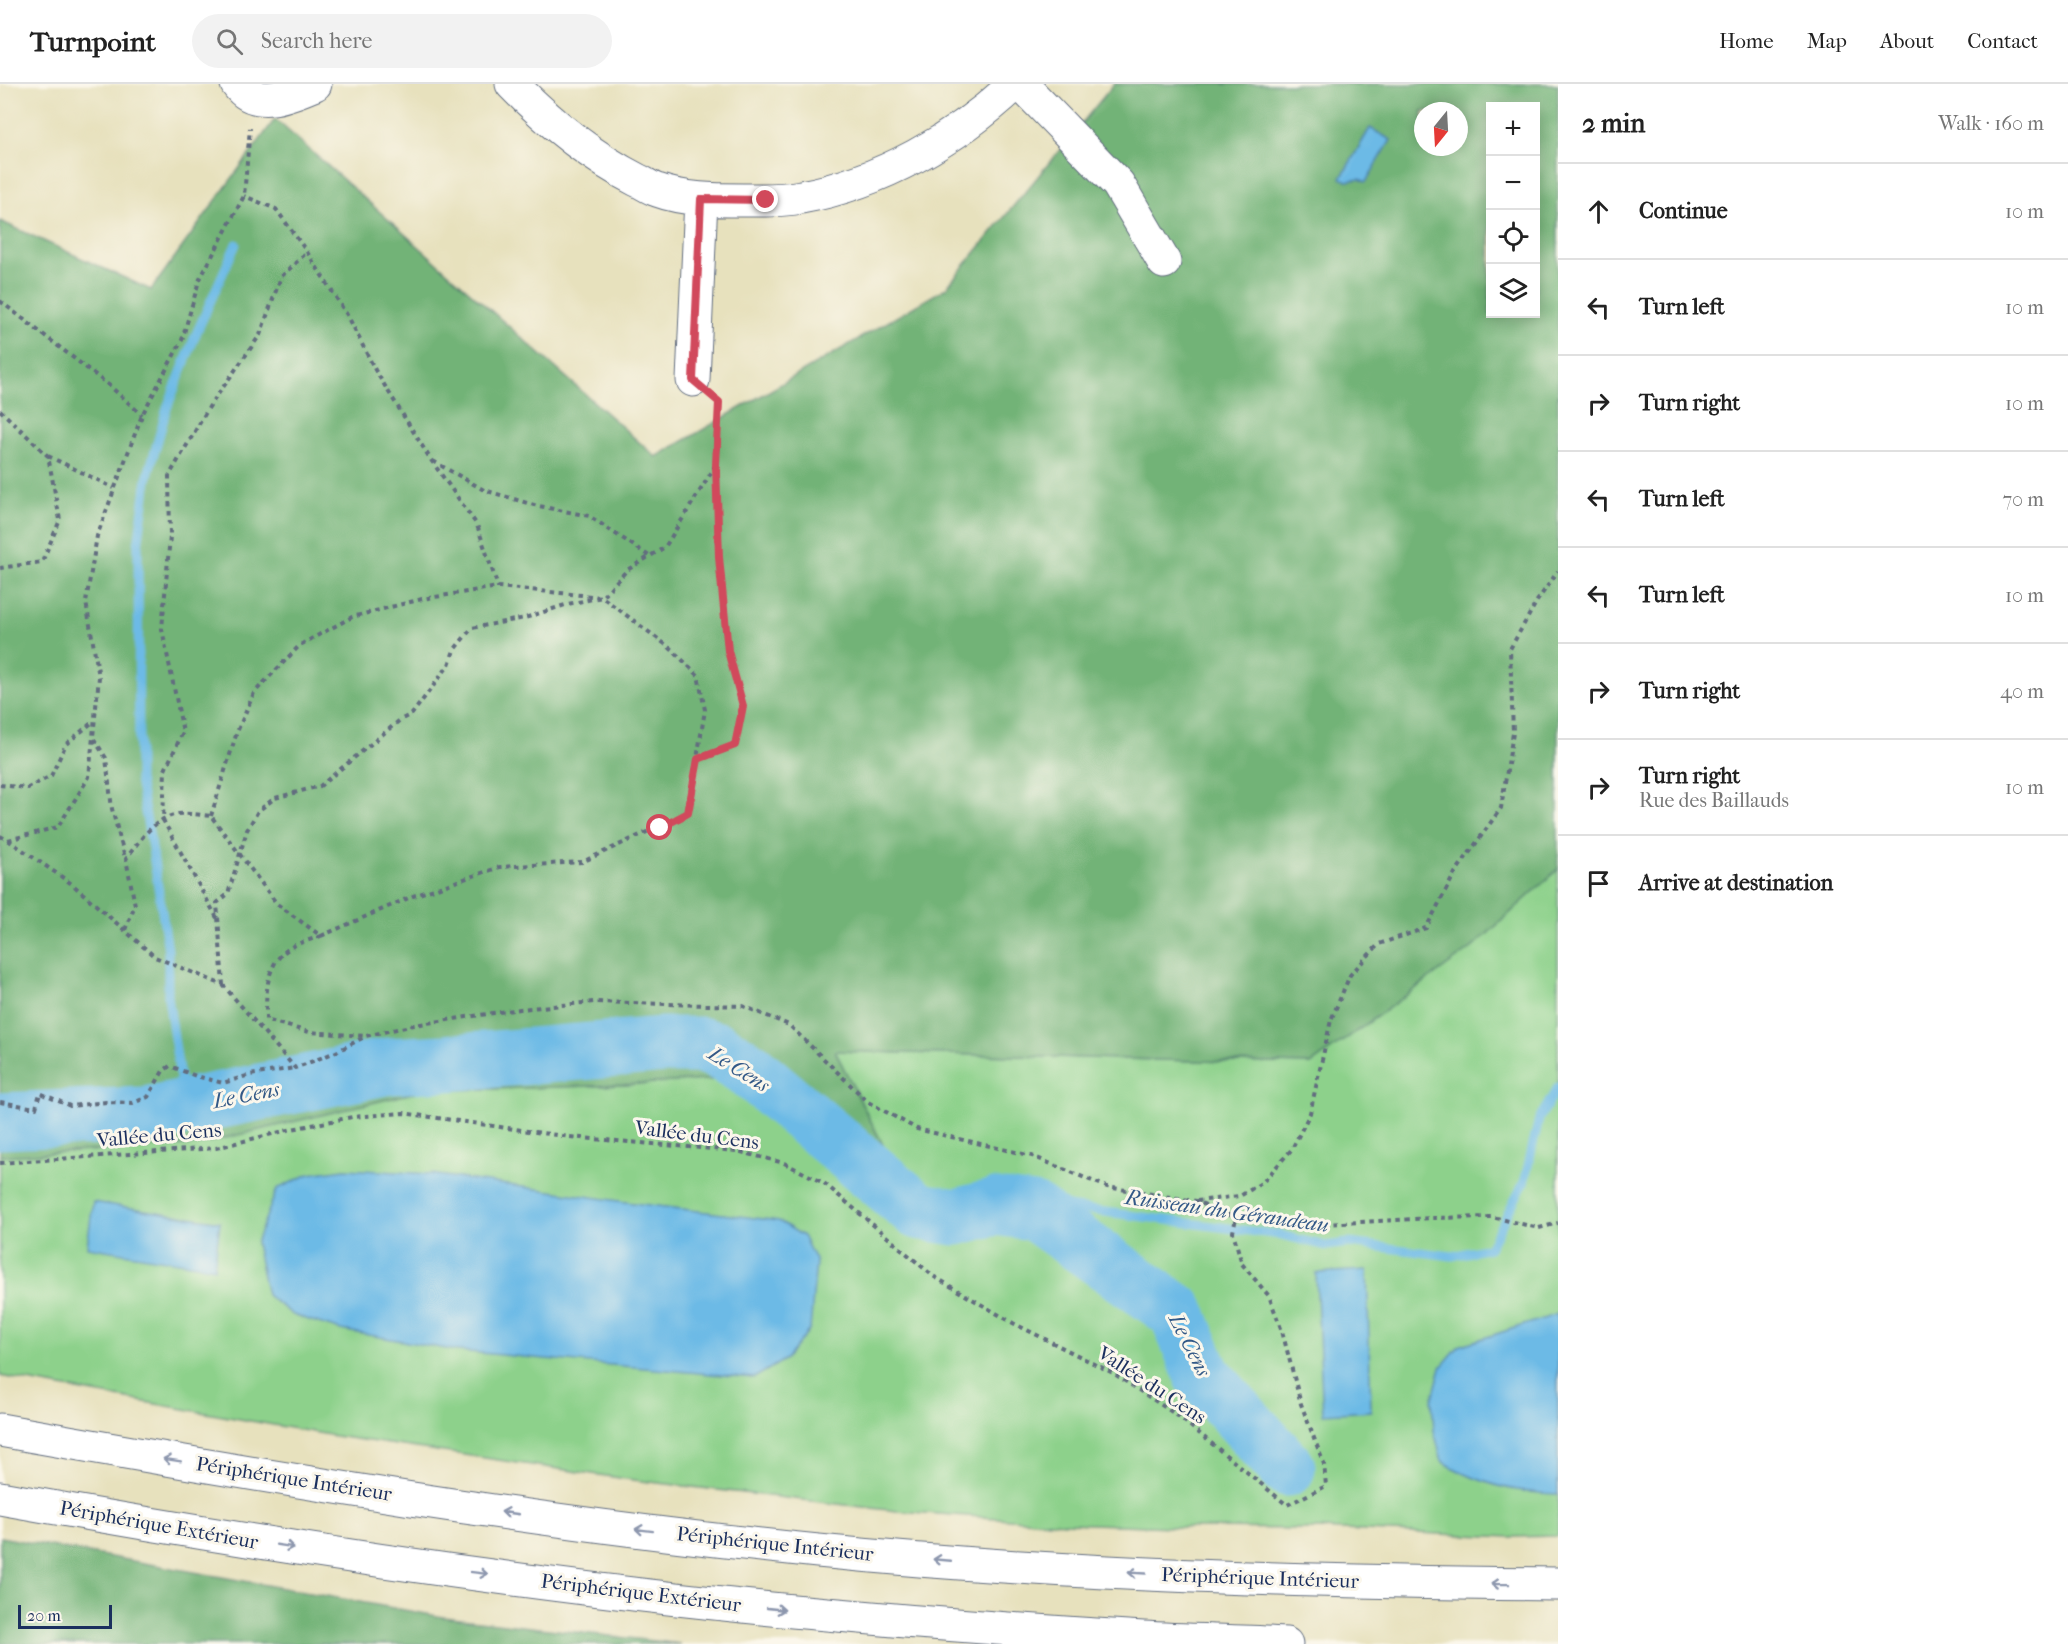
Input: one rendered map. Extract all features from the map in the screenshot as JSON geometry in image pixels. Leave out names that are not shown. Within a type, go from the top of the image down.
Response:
[{"type":"main road","points":[[244,89],[262,99],[285,97],[315,84]]},
{"type":"main road","points":[[512,84],[568,136],[613,168],[657,190],[701,199],[800,198],[836,190],[903,162],[936,144],[970,122],[1015,84]]},
{"type":"main road","points":[[1021,84],[1118,184],[1164,262]]},
{"type":"main road","points":[[693,380],[701,199]]},
{"type":"main road","name":"Périphérique Intérieur","points":[[0,1430],[416,1499],[568,1521],[818,1551],[1164,1575],[1558,1584]]},
{"type":"main road","name":"Périphérique Extérieur","points":[[0,1498],[167,1528],[292,1547],[634,1593],[790,1611],[995,1628],[1286,1644]]},
{"type":"path","points":[[8,840],[58,827],[89,777],[99,677],[86,602],[97,536],[142,415],[182,340],[199,280],[244,196],[249,150],[244,89]]},
{"type":"path","points":[[244,196],[276,209],[308,252],[349,318],[375,370],[431,460],[477,525],[498,587]]},
{"type":"path","points":[[219,922],[163,820],[165,770],[183,732],[162,629],[170,536],[169,476],[209,407],[260,335],[280,277],[308,252]]},
{"type":"path","points":[[0,301],[111,387],[142,415]]},
{"type":"path","points":[[693,380],[719,402],[716,465],[719,557],[728,651],[743,706],[735,745],[698,759]]},
{"type":"path","points":[[0,411],[48,456],[114,488]]},
{"type":"path","points":[[0,568],[42,562],[56,531],[60,520],[48,456]]},
{"type":"path","points":[[431,460],[484,490],[534,505],[589,516],[649,556]]},
{"type":"path","points":[[223,985],[217,903],[228,894],[247,830],[258,811],[275,798],[320,786],[400,720],[412,714],[449,665],[454,650],[472,628],[525,618],[568,604],[602,597],[627,570],[665,547],[716,465]]},
{"type":"path","points":[[1196,1201],[1240,1196],[1263,1182],[1292,1149],[1310,1113],[1331,1020],[1350,975],[1378,944],[1426,927],[1455,873],[1501,808],[1513,733],[1510,649],[1536,601],[1558,571]]},
{"type":"path","points":[[211,816],[237,732],[254,693],[300,645],[352,617],[422,599],[498,587],[602,597],[669,647],[698,675],[705,710],[688,813],[660,828],[582,862],[500,867],[412,896],[291,947],[277,958],[266,989],[266,1020],[309,1032],[366,1036]]},
{"type":"path","points":[[0,785],[28,788],[51,777],[66,744],[95,721]]},
{"type":"path","points":[[93,738],[106,758],[112,809],[126,859],[135,905],[125,930]]},
{"type":"path","points":[[126,859],[147,832],[163,820],[179,814],[211,816],[277,904],[321,936]]},
{"type":"path","points":[[0,836],[72,884],[155,957],[223,985],[295,1068]]},
{"type":"path","points":[[0,1102],[36,1108],[40,1093],[70,1106],[106,1102],[133,1103],[148,1097],[163,1071],[170,1066],[223,1083],[250,1075],[295,1068],[336,1052],[366,1036],[414,1025],[520,1009],[594,1002],[742,1006],[789,1025],[868,1102],[917,1129],[1032,1156],[1107,1187],[1196,1201],[1236,1218],[1324,1224],[1492,1217],[1539,1228],[1558,1223]]},
{"type":"path","name":"Vallée du Cens","points":[[0,1163],[216,1148],[352,1117],[403,1113],[570,1137],[736,1151],[784,1163],[824,1183],[933,1276],[1013,1323],[1113,1373],[1179,1416],[1287,1505],[1326,1486],[1324,1464],[1302,1404],[1282,1331],[1269,1296],[1242,1264],[1233,1229],[1236,1218]]},
{"type":"green space","points":[[1114,84],[1558,84],[1558,869],[1473,947],[1311,1064],[835,1051],[887,1153],[815,1147],[721,1079],[623,1085],[421,1091],[196,1145],[0,1156],[0,221],[151,290],[275,119],[656,457],[946,288]]},
{"type":"green space","points":[[1558,869],[1558,1536],[1511,1537],[1318,1529],[1200,1528],[1066,1523],[897,1511],[633,1480],[335,1436],[0,1376],[0,1156],[196,1145],[421,1091],[623,1085],[721,1079],[815,1147],[887,1153],[835,1051],[1311,1064],[1473,947]]},
{"type":"green space","points":[[0,1537],[443,1617],[680,1644],[0,1644]]},
{"type":"water","points":[[1370,128],[1391,140],[1366,182],[1360,179],[1347,181],[1341,178]]},
{"type":"water","points":[[345,1169],[431,1174],[779,1221],[803,1236],[816,1262],[810,1329],[786,1359],[754,1378],[458,1351],[341,1330],[293,1315],[267,1295],[256,1243],[277,1189],[309,1174]]},
{"type":"water","points":[[93,1202],[220,1222],[214,1268],[87,1247]]},
{"type":"water","points":[[1367,1270],[1371,1411],[1323,1414],[1316,1273]]},
{"type":"water","points":[[1558,1314],[1558,1494],[1527,1492],[1497,1486],[1469,1476],[1442,1461],[1434,1431],[1432,1401],[1441,1367],[1459,1346]]},
{"type":"waterway","points":[[179,1109],[180,1078],[168,997],[168,950],[139,780],[138,546],[147,479],[167,408],[196,334],[236,244]]},
{"type":"waterway","name":"Le Cens","points":[[0,1121],[146,1115],[389,1066],[664,1045],[700,1045],[717,1050],[750,1070],[918,1211],[956,1217],[995,1207],[1034,1212],[1177,1312],[1203,1376],[1287,1468]]},
{"type":"waterway","name":"Ruisseau du Géraudeau","points":[[1034,1212],[1067,1207],[1281,1235],[1326,1246],[1349,1243],[1452,1256],[1489,1248],[1524,1183],[1539,1119],[1558,1087]]},
{"type":"route","points":[[660,828],[688,813],[698,759],[735,745],[743,706],[728,651],[719,557],[716,465],[719,402],[693,380],[701,199],[766,200]]}]
